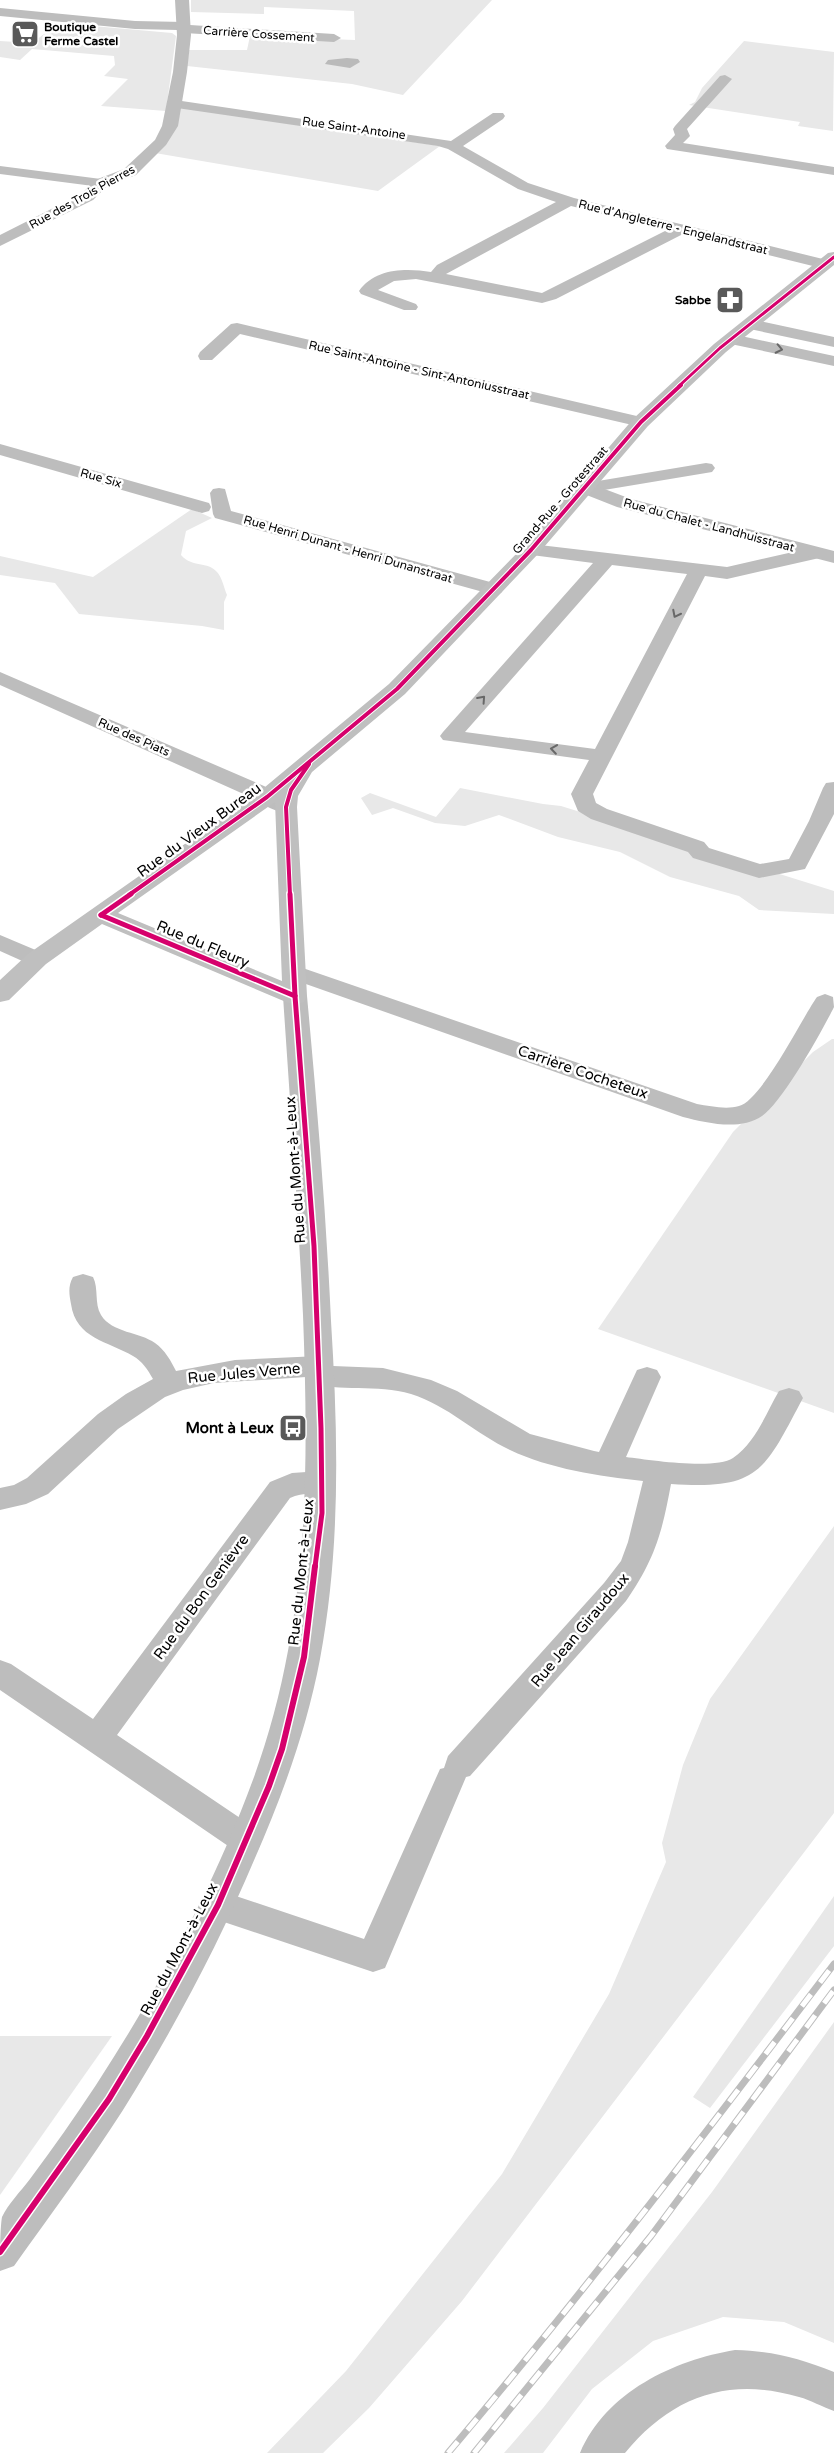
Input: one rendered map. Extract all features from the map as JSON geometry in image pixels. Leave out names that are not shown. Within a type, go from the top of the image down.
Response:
[{"type":"main road","name":"Grand-Rue - Grotestraat","points":[[309,764],[397,689],[531,550],[641,422],[732,339],[830,261]]},
{"type":"main road","name":"Rue du Mont-à-Leux","points":[[294,984],[276,802],[291,790],[309,764]]},
{"type":"main road","name":"Rue du Vieux Bureau","points":[[0,994],[37,959],[101,915],[276,802]]},
{"type":"main road","name":"Rue du Fleury","points":[[101,915],[294,984]]},
{"type":"street","points":[[6,13],[27,0]]},
{"type":"street","name":"Rue des Trois Pierres","points":[[0,241],[87,197],[101,183],[130,172],[155,150],[167,134],[175,104],[184,27],[180,0]]},
{"type":"street","name":"Carrière Cossement","points":[[6,13],[135,25],[334,38]]},
{"type":"street","points":[[725,79],[680,129],[682,136],[672,146],[834,171]]},
{"type":"street","name":"Rue Saint-Antoine","points":[[175,104],[378,131],[453,146],[523,186]]},
{"type":"street","points":[[453,146],[498,116]]},
{"type":"street","points":[[0,170],[101,183]]},
{"type":"street","name":"Rue d'Angleterre - Engelandstraat","points":[[523,186],[569,201],[680,229],[830,261]]},
{"type":"street","points":[[435,278],[443,268],[569,201]]},
{"type":"street","points":[[410,307],[366,291],[380,280],[408,273],[542,298],[550,296],[680,229]]},
{"type":"street","points":[[751,324],[834,342]]},
{"type":"street","name":"Rue Saint-Antoine - Sint-Antoniusstraat","points":[[206,356],[237,328],[641,422]]},
{"type":"street","points":[[732,339],[834,361]]},
{"type":"street","name":"Rue Six","points":[[0,450],[202,507]]},
{"type":"street","name":"Grand-Rue - Grotestraat","points":[[586,488],[706,468]]},
{"type":"street","name":"Rue du Chalet - Landhuisstraat","points":[[586,488],[624,504],[834,557]]},
{"type":"street","name":"Rue Henri Dunant - Henri Dunanstraat","points":[[219,493],[222,514],[494,589]]},
{"type":"street","points":[[531,550],[727,573],[815,553]]},
{"type":"street","points":[[603,756],[450,736],[606,560]]},
{"type":"street","points":[[698,571],[582,794],[586,806],[599,814],[696,847],[701,853],[759,871],[796,864],[827,820],[834,788]]},
{"type":"street","name":"Rue des Piats","points":[[0,678],[276,802]]},
{"type":"street","points":[[0,942],[37,959]]},
{"type":"street","name":"Carrière Cocheteux","points":[[294,984],[692,1111],[717,1115],[743,1114],[759,1106],[825,1017]]},
{"type":"street","name":"Rue du Mont-à-Leux","points":[[0,2252],[109,2098],[147,2036],[218,1905],[282,1749],[304,1658],[322,1513],[319,1371],[312,1221],[294,984]]},
{"type":"street","points":[[83,1284],[84,1309],[88,1321],[100,1332],[143,1348],[154,1358],[169,1383]]},
{"type":"street","points":[[319,1371],[374,1378],[421,1387],[446,1398],[520,1442],[539,1450],[659,1472],[700,1474],[724,1473],[736,1470],[757,1453],[789,1398]]},
{"type":"street","name":"Rue Jules Verne","points":[[0,1500],[34,1491],[48,1480],[82,1444],[102,1427],[134,1402],[169,1383],[202,1374],[319,1371]]},
{"type":"street","points":[[608,1464],[647,1377]]},
{"type":"street","name":"Rue Jean Giraudoux","points":[[218,1905],[373,1958],[455,1773],[615,1592],[634,1566],[650,1518],[659,1472]]},
{"type":"street","name":"Rue du Bon Genièvre","points":[[96,1739],[280,1490],[292,1484],[321,1482]]},
{"type":"street","points":[[0,1673],[246,1840]]},
{"type":"street","points":[[600,2453],[613,2434],[639,2408],[664,2392],[705,2374],[735,2368],[768,2369],[794,2375],[834,2392]]},
{"type":"shaded area","points":[[191,0],[492,0],[403,95],[352,84],[187,66],[189,50],[247,50],[250,36],[355,40],[354,11],[264,7],[264,14],[191,12]]},
{"type":"shaded area","points":[[59,23],[172,33],[176,36],[166,111],[101,106],[128,79],[104,76],[115,65],[114,56],[32,49],[20,60],[0,57],[0,41],[32,43]]},
{"type":"shaded area","points":[[744,41],[834,52],[833,131],[798,126],[800,122],[689,105],[695,102],[702,88]]},
{"type":"shaded area","points":[[358,59],[360,62],[350,68],[325,64],[328,60]]},
{"type":"shaded area","points":[[177,106],[440,146],[378,191],[155,153]]},
{"type":"shaded area","points":[[192,509],[212,518],[186,531],[181,555],[190,562],[213,569],[220,577],[227,595],[224,602],[224,630],[202,626],[79,614],[55,583],[0,575],[0,556],[93,577]]},
{"type":"shaded area","points":[[460,788],[561,806],[834,891],[834,914],[759,910],[739,896],[670,877],[620,852],[558,837],[499,815],[465,826],[435,823],[393,808],[372,815],[361,798],[370,793],[436,817]]},
{"type":"shaded area","points":[[834,1039],[834,1413],[598,1329],[733,1132],[813,1052]]},
{"type":"shaded area","points":[[834,1526],[834,1813],[462,2301],[369,2408],[323,2453],[267,2453],[346,2371],[502,2174],[609,1994],[666,1862],[662,1843],[683,1765],[710,1699]]},
{"type":"shaded area","points":[[834,1896],[834,1946],[710,2108],[693,2097]]},
{"type":"shaded area","points":[[834,2022],[834,2343],[784,2322],[723,2317],[653,2341],[592,2389],[543,2453],[504,2453],[543,2408],[712,2192]]},
{"type":"shaded area","points":[[0,2036],[112,2036],[0,2195]]},
{"type":"railway","points":[[448,2453],[548,2333],[692,2150],[834,1964]]},
{"type":"railway","points":[[474,2453],[651,2236],[834,1990]]},
{"type":"cycle path","points":[[101,915],[267,797],[397,689],[531,550],[641,422],[720,348],[834,257]]},
{"type":"cycle path","points":[[0,2252],[109,2099],[147,2036],[218,1905],[269,1786],[282,1749],[304,1657],[322,1513],[321,1428],[314,1246],[295,996],[286,807],[291,790],[309,764]]},
{"type":"cycle path","points":[[101,915],[295,996]]},
{"type":"place","name":"Boutique Ferme Castel","points":[[25,34]]},
{"type":"place","name":"Sabbe","points":[[730,300]]},
{"type":"place","name":"Mont à Leux","points":[[293,1428]]}]
